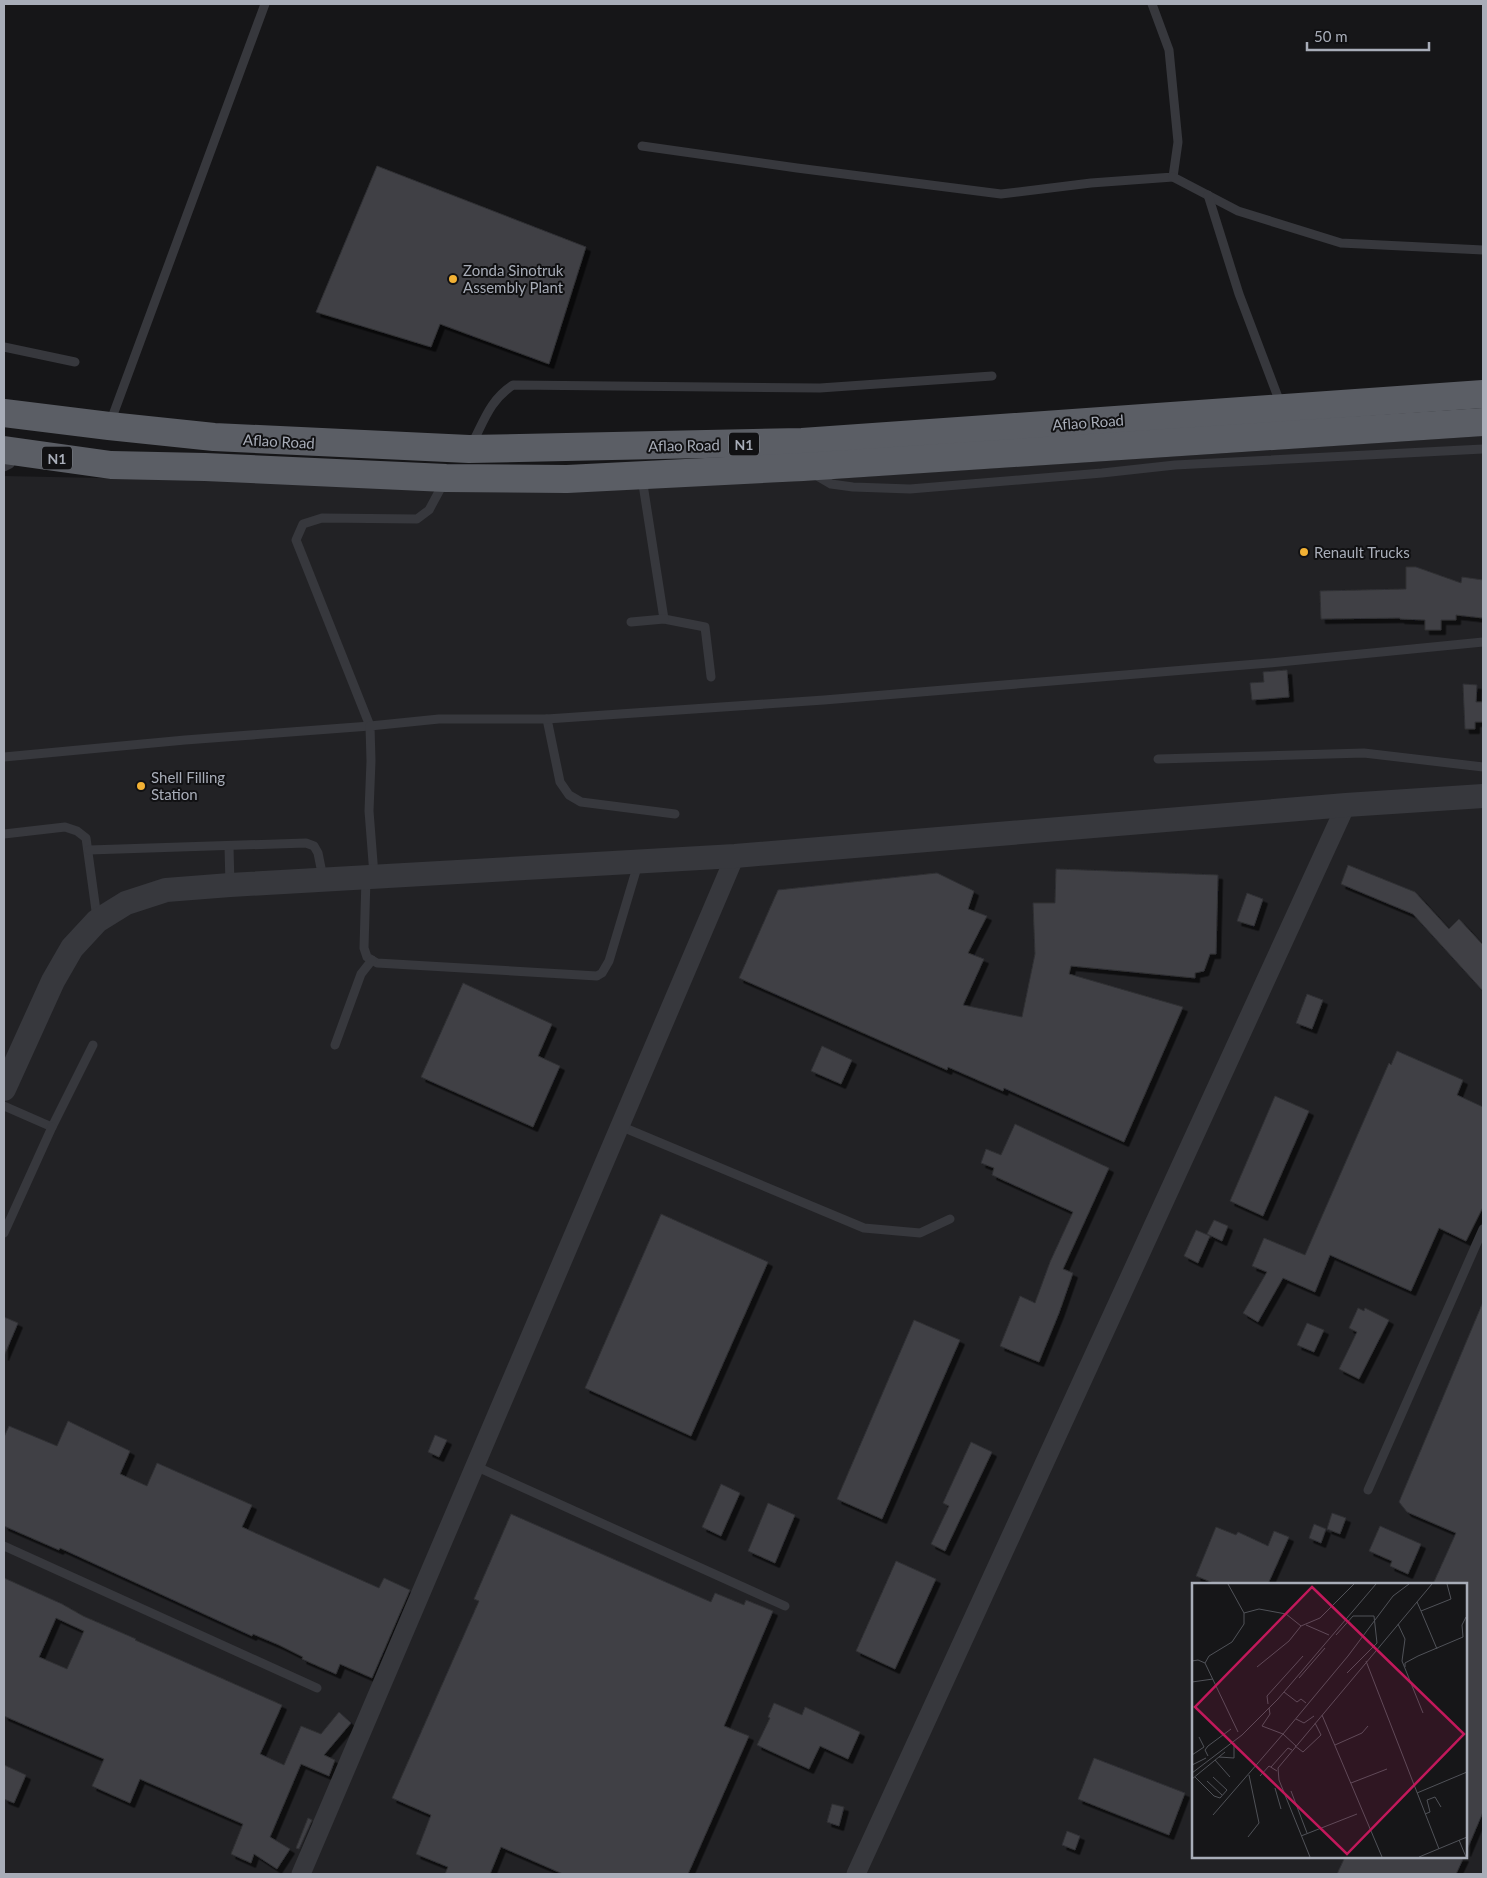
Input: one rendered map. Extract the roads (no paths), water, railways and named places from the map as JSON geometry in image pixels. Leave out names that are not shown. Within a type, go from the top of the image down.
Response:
[{"type":"highway","name":"Aflao Road","points":[[4,413],[214,437],[469,449],[802,442],[1483,394]]},
{"type":"highway","name":"Aflao Road","points":[[5,461],[205,467],[446,478],[567,479],[803,467],[1483,422]]},
{"type":"street","points":[[6,1078],[53,980],[72,948],[97,921],[126,903],[166,890],[735,856],[1483,796]]},
{"type":"street","points":[[856,1874],[1346,806]]},
{"type":"street","points":[[301,1874],[735,856]]},
{"type":"lane","points":[[108,426],[264,4]]},
{"type":"lane","points":[[1152,4],[1169,50],[1178,142],[1173,177]]},
{"type":"lane","points":[[642,146],[1001,194],[1091,183],[1173,177],[1238,211],[1341,243],[1483,250]]},
{"type":"lane","points":[[1208,195],[1239,294],[1282,408]]},
{"type":"lane","points":[[4,348],[75,362]]},
{"type":"lane","points":[[469,449],[493,402],[501,393],[513,385],[820,388],[992,376]]},
{"type":"lane","points":[[803,467],[831,484],[852,487],[910,489],[1175,465],[1483,449]]},
{"type":"lane","points":[[642,475],[664,619]]},
{"type":"lane","points":[[446,478],[429,510],[417,519],[322,518],[303,524],[296,540],[370,726],[370,878],[364,948],[367,957],[377,963],[597,976],[602,973],[609,961],[638,862]]},
{"type":"lane","points":[[631,622],[664,619],[705,627],[711,677]]},
{"type":"lane","points":[[4,757],[440,719],[547,719],[834,699],[1260,664],[1483,642]]},
{"type":"lane","points":[[547,719],[560,782],[569,795],[581,802],[674,814]]},
{"type":"lane","points":[[1158,759],[1364,753],[1483,767]]},
{"type":"lane","points":[[4,834],[65,827],[77,831],[86,838],[97,921]]},
{"type":"lane","points":[[89,850],[229,847],[306,843],[314,846],[318,853],[323,880]]},
{"type":"lane","points":[[229,847],[230,885]]},
{"type":"lane","points":[[335,1045],[361,974],[372,960]]},
{"type":"lane","points":[[4,1233],[52,1127],[94,1045]]},
{"type":"lane","points":[[4,1106],[52,1127]]},
{"type":"lane","points":[[620,1126],[864,1228],[920,1234],[950,1218]]},
{"type":"lane","points":[[1368,1490],[1483,1229]]},
{"type":"lane","points":[[475,1466],[785,1606]]},
{"type":"lane","points":[[4,1546],[317,1688]]},
{"type":"place","name":"Zonda Sinotruk Assembly Plant","points":[[453,279]]},
{"type":"place","name":"Renault Trucks","points":[[1304,552]]},
{"type":"place","name":"Shell Filling Station","points":[[141,786]]}]
